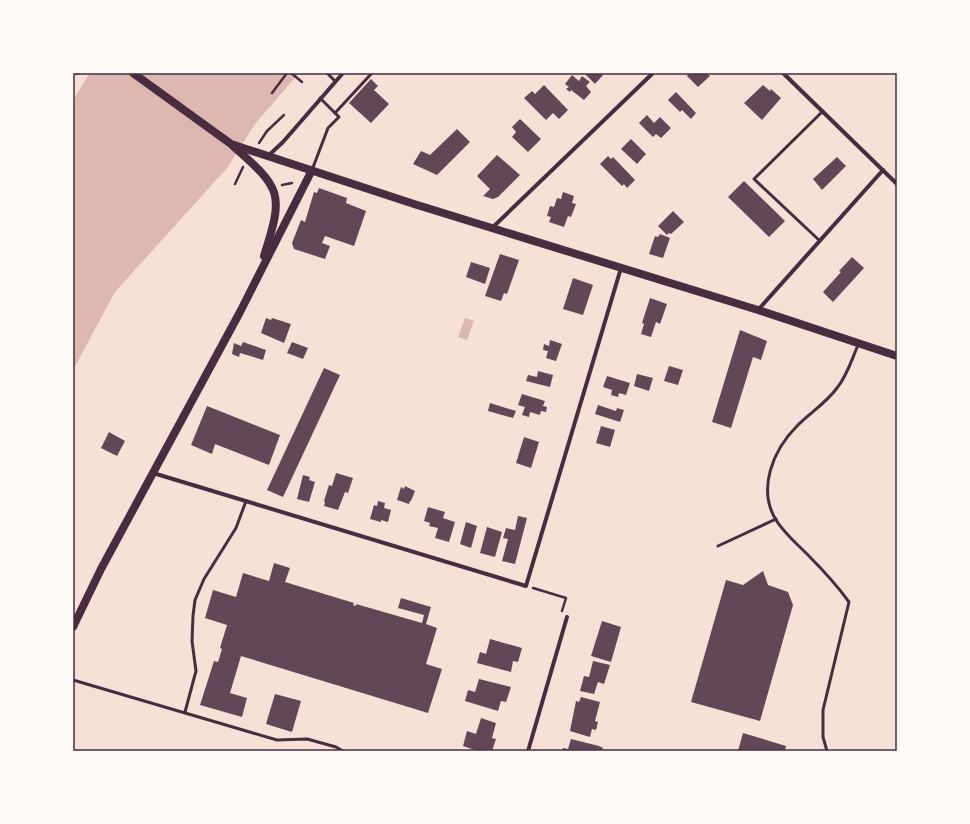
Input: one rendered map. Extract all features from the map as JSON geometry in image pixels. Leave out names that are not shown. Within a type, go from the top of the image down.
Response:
[{"type":"main road","points":[[133,73],[231,144],[259,169],[271,184],[277,198],[276,212],[255,282]]},
{"type":"main road","points":[[231,144],[492,228],[758,310],[897,356]]},
{"type":"main road","points":[[73,627],[101,569],[255,282],[312,170]]},
{"type":"street","points":[[267,156],[283,142],[343,73]]},
{"type":"street","points":[[492,228],[653,73]]},
{"type":"street","points":[[783,73],[897,184]]},
{"type":"street","points":[[758,310],[883,170]]},
{"type":"street","points":[[153,473],[526,586],[621,268]]},
{"type":"street","points":[[528,751],[567,617]]},
{"type":"lane","points":[[327,73],[336,81]]},
{"type":"lane","points":[[335,113],[372,73]]},
{"type":"lane","points":[[312,170],[328,128],[339,117],[320,98]]},
{"type":"lane","points":[[820,241],[754,179],[823,111]]},
{"type":"lane","points":[[827,751],[823,737],[823,710],[849,602],[834,582],[786,533],[776,519],[770,507],[767,486],[777,453],[793,430],[838,387],[859,344]]},
{"type":"lane","points":[[185,712],[196,671],[192,624],[195,600],[204,579],[236,528],[246,501]]},
{"type":"lane","points":[[718,546],[776,519]]},
{"type":"lane","points":[[73,680],[276,740],[307,739],[336,747],[343,751]]},
{"type":"path","points":[[73,74],[79,73]]},
{"type":"path","points":[[272,92],[287,73]]},
{"type":"path","points":[[291,73],[302,82]]},
{"type":"path","points":[[282,185],[292,183]]},
{"type":"path","points":[[526,586],[566,598],[561,614],[567,617]]},
{"type":"shaded area","points":[[90,73],[299,73],[255,124],[227,168],[115,292],[73,370],[73,100]]},
{"type":"shaded area","points":[[465,318],[474,321],[467,340],[458,337]]},
{"type":"building","points":[[584,73],[601,73],[603,75],[595,84]]},
{"type":"building","points":[[689,73],[706,73],[710,76],[698,87],[687,76]]},
{"type":"building","points":[[572,75],[579,81],[582,76],[590,82],[586,86],[591,92],[584,100],[571,90],[570,92],[566,89],[569,87],[565,84]]},
{"type":"building","points":[[371,79],[378,86],[374,90],[389,104],[371,123],[349,103]]},
{"type":"building","points":[[544,85],[568,110],[559,119],[553,113],[546,120],[524,98],[532,91],[535,94]]},
{"type":"building","points":[[763,85],[770,91],[771,89],[781,98],[762,120],[744,103]]},
{"type":"building","points":[[676,92],[696,113],[691,119],[682,110],[680,112],[668,100]]},
{"type":"building","points":[[647,115],[654,123],[660,117],[671,128],[661,138],[656,134],[653,137],[639,123]]},
{"type":"building","points":[[520,119],[541,139],[528,152],[512,137],[516,132],[512,127]]},
{"type":"building","points":[[457,129],[470,142],[437,175],[413,164],[421,151],[430,155]]},
{"type":"building","points":[[631,139],[646,154],[637,164],[621,149]]},
{"type":"building","points":[[497,155],[520,175],[498,197],[493,199],[483,196],[490,189],[477,176]]},
{"type":"building","points":[[608,156],[611,159],[613,157],[635,180],[627,188],[624,184],[622,186],[600,164]]},
{"type":"building","points":[[837,157],[846,166],[822,190],[813,179]]},
{"type":"building","points":[[744,181],[785,221],[769,237],[728,197]]},
{"type":"building","points":[[319,188],[347,198],[346,203],[366,211],[354,246],[325,236],[322,243],[330,246],[325,259],[294,249],[292,243],[301,220],[305,222],[314,192],[317,193]]},
{"type":"building","points":[[563,192],[574,196],[572,203],[576,204],[571,217],[568,216],[564,227],[549,222],[551,217],[547,216],[550,206],[554,207],[557,198],[561,199]]},
{"type":"building","points":[[673,211],[684,222],[671,234],[669,233],[667,235],[658,226]]},
{"type":"building","points":[[660,234],[670,238],[663,258],[649,254],[655,236],[658,237]]},
{"type":"building","points":[[500,254],[519,260],[507,294],[504,293],[501,301],[485,296]]},
{"type":"building","points":[[852,257],[864,268],[833,302],[823,292]]},
{"type":"building","points":[[471,262],[490,268],[485,284],[466,277]]},
{"type":"building","points":[[573,278],[593,285],[583,315],[563,309]]},
{"type":"building","points":[[650,298],[667,304],[660,324],[656,322],[651,337],[641,334],[644,324],[642,323]]},
{"type":"building","points":[[266,318],[271,320],[272,318],[291,324],[284,343],[261,333]]},
{"type":"building","points":[[740,330],[767,341],[761,360],[753,357],[731,428],[712,422]]},
{"type":"building","points":[[550,340],[562,344],[556,361],[546,358],[548,351],[543,350],[544,344],[549,346]]},
{"type":"building","points":[[243,342],[266,350],[263,360],[240,353],[239,357],[232,354],[234,343],[241,346]]},
{"type":"building","points":[[292,342],[308,348],[303,359],[287,353]]},
{"type":"building","points":[[669,366],[683,370],[678,385],[664,381]]},
{"type":"building","points":[[324,368],[340,375],[283,497],[267,490]]},
{"type":"building","points":[[538,371],[553,375],[550,387],[526,381],[528,375],[537,377]]},
{"type":"building","points":[[637,374],[653,378],[649,391],[634,386]]},
{"type":"building","points":[[607,376],[630,383],[626,395],[619,393],[618,397],[611,395],[612,390],[603,387]]},
{"type":"building","points":[[522,394],[545,401],[543,406],[547,407],[546,412],[541,411],[540,415],[530,412],[529,417],[522,415],[525,407],[518,405]]},
{"type":"building","points":[[490,403],[516,411],[513,418],[488,411]]},
{"type":"building","points":[[598,405],[616,411],[617,408],[624,410],[620,422],[595,414]]},
{"type":"building","points":[[207,406],[280,435],[269,465],[215,444],[212,454],[191,445]]},
{"type":"building","points":[[601,426],[615,430],[610,447],[596,443]]},
{"type":"building","points":[[109,432],[125,441],[117,456],[101,448]]},
{"type":"building","points":[[524,437],[539,442],[531,468],[516,463]]},
{"type":"building","points":[[336,473],[353,478],[348,493],[345,492],[338,510],[324,506],[329,485],[332,486]]},
{"type":"building","points":[[303,475],[310,477],[309,480],[315,482],[309,502],[297,499]]},
{"type":"building","points":[[405,486],[415,491],[409,504],[397,500],[401,487],[404,489]]},
{"type":"building","points":[[378,501],[385,503],[384,508],[391,510],[388,522],[370,519],[374,505],[377,506]]},
{"type":"building","points":[[428,507],[445,512],[443,518],[455,522],[449,542],[435,538],[438,528],[429,526],[430,523],[424,521]]},
{"type":"building","points":[[518,516],[527,518],[515,564],[502,561],[508,539],[503,538],[506,528],[515,530]]},
{"type":"building","points":[[466,522],[477,526],[471,548],[460,544]]},
{"type":"building","points":[[487,527],[502,532],[495,557],[480,553]]},
{"type":"building","points":[[274,563],[290,568],[285,582],[354,603],[353,605],[356,606],[356,604],[422,623],[424,615],[398,608],[401,598],[431,607],[426,624],[437,628],[426,664],[442,669],[428,713],[241,656],[230,693],[247,698],[242,717],[200,705],[214,661],[218,662],[222,649],[220,648],[227,625],[205,618],[213,590],[236,597],[243,573],[269,581]]},
{"type":"building","points":[[763,571],[768,585],[788,592],[793,605],[760,721],[691,702],[726,580],[743,585]]},
{"type":"building","points":[[602,621],[621,627],[611,662],[591,656]]},
{"type":"building","points":[[490,639],[522,648],[518,662],[513,661],[511,672],[477,663],[480,652],[486,654]]},
{"type":"building","points":[[593,661],[610,665],[604,684],[598,682],[594,694],[580,691],[584,676],[589,677]]},
{"type":"building","points":[[479,679],[511,687],[506,702],[501,701],[498,711],[465,701],[468,690],[475,692]]},
{"type":"building","points":[[275,694],[301,701],[292,732],[266,724]]},
{"type":"building","points":[[581,697],[600,702],[595,721],[598,722],[596,730],[592,729],[590,737],[570,731],[576,701],[579,702]]},
{"type":"building","points":[[481,718],[496,723],[492,738],[496,739],[492,751],[478,751],[463,746],[467,731],[476,734]]},
{"type":"building","points":[[743,733],[786,746],[785,751],[738,751]]},
{"type":"building","points":[[571,739],[599,746],[603,748],[602,751],[562,751],[563,748],[568,749]]}]
